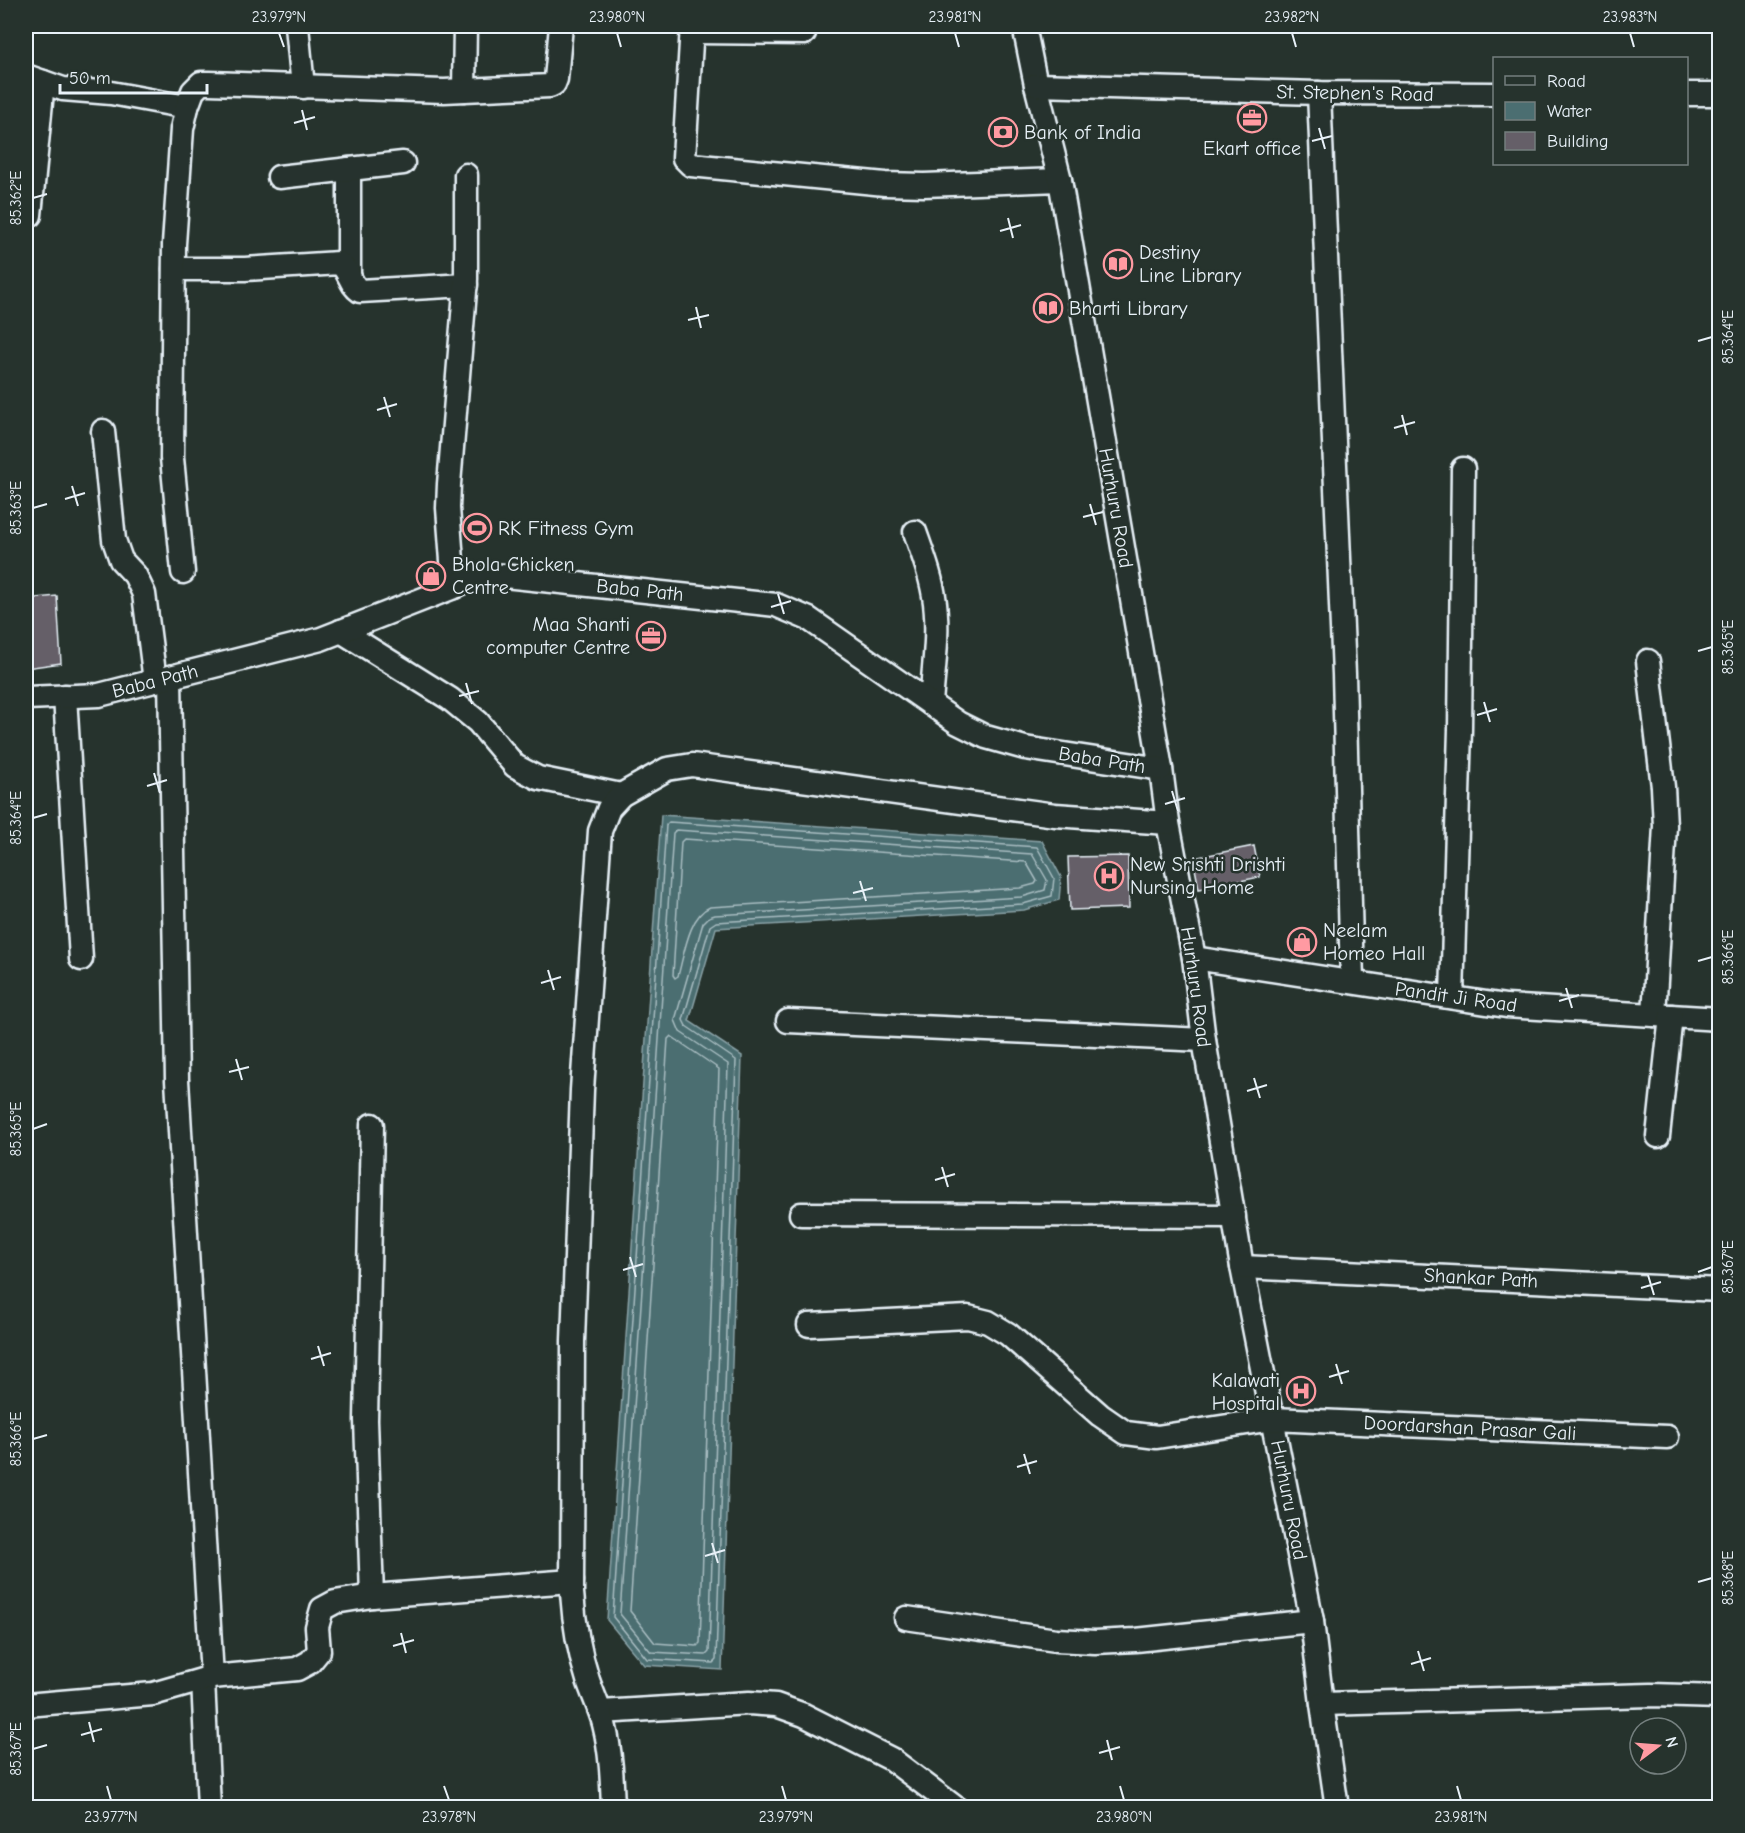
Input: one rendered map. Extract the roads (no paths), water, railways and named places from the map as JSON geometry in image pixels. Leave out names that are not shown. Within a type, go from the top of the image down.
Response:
[{"type":"street","points":[[297,26],[303,87]]},
{"type":"street","points":[[464,90],[465,26]]},
{"type":"street","points":[[183,572],[172,458],[174,269],[182,129],[193,91],[201,83],[464,90],[550,86],[556,79],[561,26]]},
{"type":"street","name":"Hurhuru Road","points":[[1024,26],[1060,180],[1161,769],[1168,824],[1194,958],[1204,1040],[1242,1267],[1312,1621],[1337,1808]]},
{"type":"street","points":[[804,33],[692,29],[684,158],[691,165],[885,184],[924,185],[1060,180]]},
{"type":"street","points":[[30,215],[34,79],[63,89],[111,93],[187,107]]},
{"type":"street","name":"St. Stephen's Road","points":[[1036,85],[1318,93],[1493,94]]},
{"type":"street","points":[[1318,93],[1344,674],[1352,981]]},
{"type":"street","points":[[1688,94],[1719,94]]},
{"type":"street","points":[[279,177],[403,163]]},
{"type":"street","points":[[349,169],[349,275]]},
{"type":"street","points":[[454,587],[448,508],[466,285],[466,175]]},
{"type":"street","points":[[174,269],[245,269],[333,263],[344,266],[353,285],[360,291],[466,285]]},
{"type":"street","points":[[103,430],[114,540],[121,560],[135,575],[144,594],[162,679],[177,1080],[208,1678],[210,1808]]},
{"type":"street","points":[[1452,997],[1460,729],[1463,470]]},
{"type":"street","points":[[915,532],[930,575],[935,602],[936,624],[931,704]]},
{"type":"street","name":"Baba Path","points":[[26,698],[99,695],[321,639],[474,577],[494,575],[776,605],[808,619],[958,723],[986,737],[1025,748],[1161,769]]},
{"type":"street","points":[[341,631],[450,699],[478,722],[515,766],[538,778],[621,795]]},
{"type":"street","points":[[1648,661],[1663,787],[1665,826],[1658,1136]]},
{"type":"street","points":[[65,696],[81,959]]},
{"type":"street","points":[[613,1808],[610,1750],[601,1712],[588,1680],[574,1623],[572,1581],[573,1341],[582,1090],[600,831],[609,808],[621,795],[667,769],[692,765],[1055,815],[1168,824]]},
{"type":"street","name":"Pandit Ji Road","points":[[1194,958],[1506,1006],[1719,1019]]},
{"type":"street","points":[[788,1021],[1204,1040]]},
{"type":"street","points":[[372,1125],[366,1420],[372,1596]]},
{"type":"street","points":[[801,1214],[1234,1216]]},
{"type":"street","name":"Shankar Path","points":[[1242,1267],[1719,1290]]},
{"type":"street","name":"Doordarshan Prasar Gali","points":[[809,1325],[968,1317],[988,1322],[1008,1334],[1100,1415],[1126,1433],[1157,1437],[1273,1419],[1667,1437]]},
{"type":"street","points":[[26,1705],[153,1694],[208,1678],[297,1670],[310,1662],[319,1651],[317,1627],[322,1609],[335,1602],[372,1596],[572,1581]]},
{"type":"street","points":[[906,1618],[1056,1640],[1095,1642],[1136,1640],[1312,1621]]},
{"type":"street","points":[[1322,1704],[1651,1695],[1719,1697]]},
{"type":"street","points":[[601,1712],[749,1703],[776,1705],[804,1715],[891,1759],[956,1808]]},
{"type":"water","points":[[661,815],[1042,841],[1061,877],[1059,900],[1024,910],[716,928],[689,1021],[742,1056],[722,1670],[644,1665],[607,1620]]},
{"type":"place","name":"Ekart office","points":[[1252,118]]},
{"type":"place","name":"Bank of India","points":[[1003,132]]},
{"type":"place","name":"Destiny Line Library","points":[[1118,264]]},
{"type":"place","name":"Bharti Library","points":[[1048,308]]},
{"type":"place","name":"RK Fitness Gym","points":[[477,528]]},
{"type":"place","name":"Bhola Chicken Centre","points":[[431,576]]},
{"type":"place","name":"Maa Shanti computer Centre","points":[[651,636]]},
{"type":"place","name":"New Srishti Drishti Nursing Home","points":[[1109,876]]},
{"type":"place","name":"Neelam Homeo Hall","points":[[1302,942]]},
{"type":"place","name":"Kalawati Hospital","points":[[1301,1391]]}]
